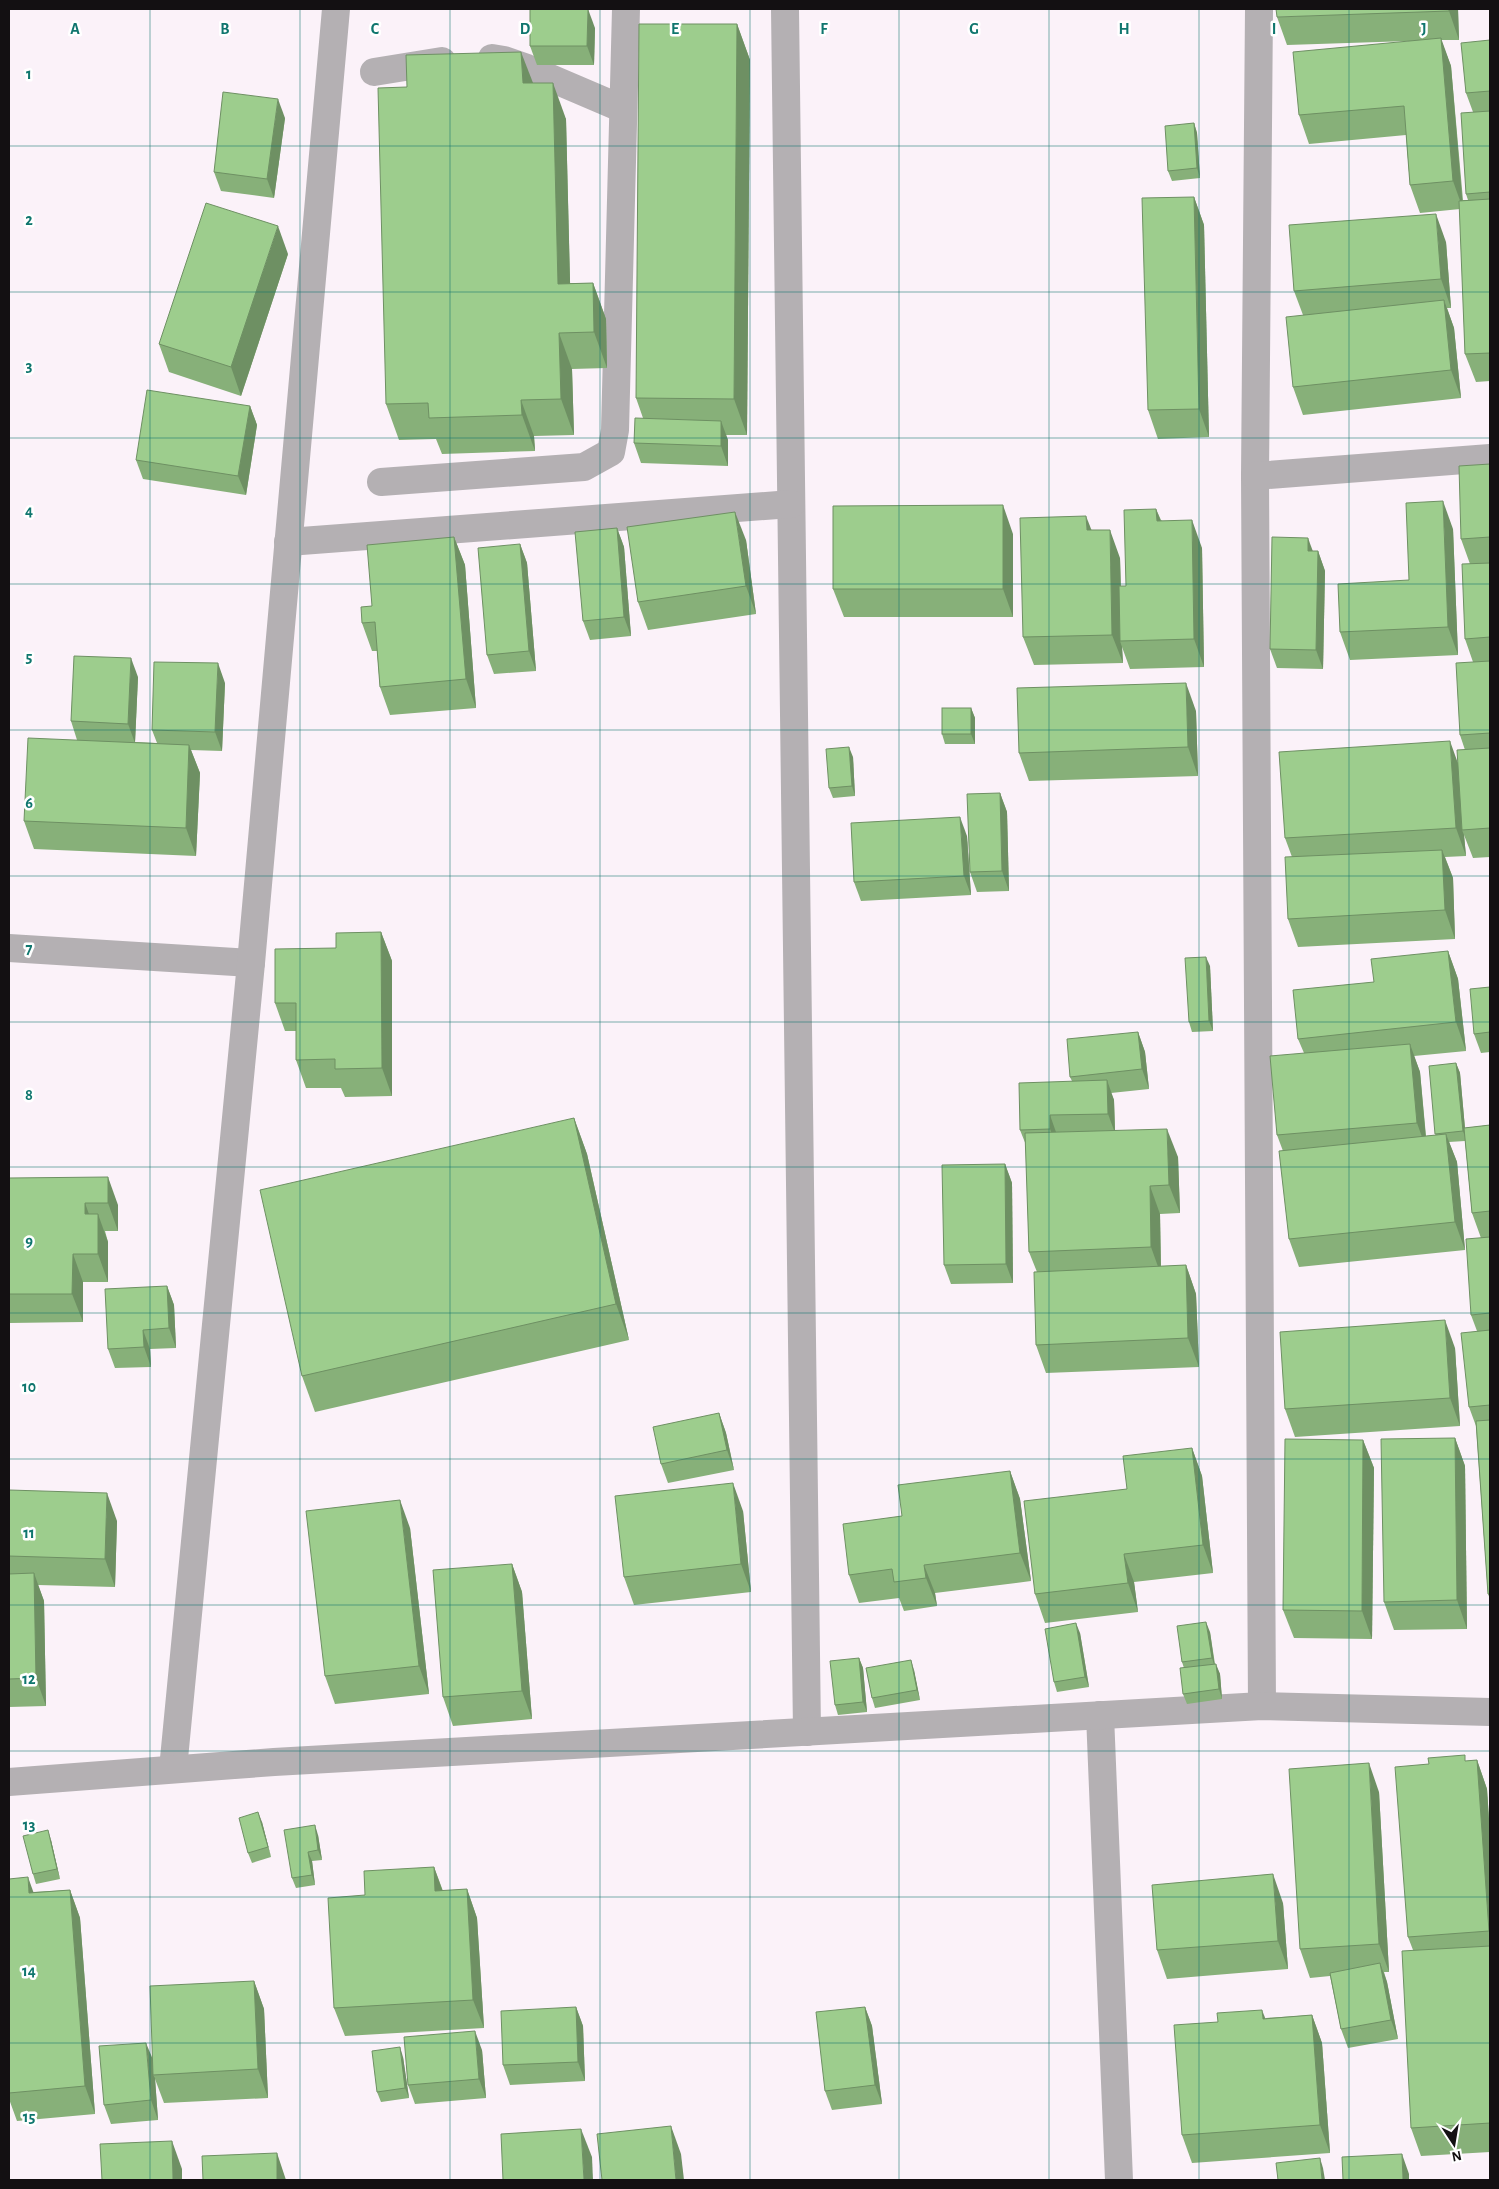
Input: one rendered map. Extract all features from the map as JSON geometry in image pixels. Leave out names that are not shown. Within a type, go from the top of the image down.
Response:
[{"type":"street","points":[[174,1769],[251,963],[336,9]]},
{"type":"street","points":[[381,482],[584,467],[611,452],[615,430],[626,9]]},
{"type":"street","points":[[785,9],[807,1732]]},
{"type":"street","points":[[1259,9],[1255,476],[1262,1706]]},
{"type":"street","points":[[374,72],[474,56],[504,60],[623,109]]},
{"type":"street","points":[[1255,476],[1490,458]]},
{"type":"street","points":[[288,542],[791,504]]},
{"type":"street","points":[[9,948],[251,963]]},
{"type":"street","points":[[9,1782],[174,1769],[1262,1706],[1490,1712]]},
{"type":"street","points":[[1100,1715],[1120,2180]]},
{"type":"building","points":[[530,9],[588,9],[587,46],[530,46]]},
{"type":"building","points":[[1276,9],[1449,9],[1449,11],[1277,17]]},
{"type":"building","points":[[639,24],[737,24],[734,399],[636,398]]},
{"type":"building","points":[[1441,38],[1453,181],[1410,185],[1404,106],[1299,115],[1293,52]]},
{"type":"building","points":[[1490,40],[1490,91],[1466,93],[1461,43]]},
{"type":"building","points":[[521,52],[523,83],[553,83],[558,284],[593,283],[594,332],[559,333],[561,399],[521,400],[522,415],[429,418],[428,403],[386,404],[378,88],[407,87],[406,55]]},
{"type":"building","points":[[223,92],[278,99],[267,179],[214,172]]},
{"type":"building","points":[[1490,111],[1490,192],[1466,194],[1461,113]]},
{"type":"building","points":[[1194,123],[1197,168],[1168,171],[1165,126]]},
{"type":"building","points":[[1194,197],[1199,409],[1148,410],[1142,198]]},
{"type":"building","points":[[1490,199],[1490,353],[1465,354],[1459,201]]},
{"type":"building","points":[[206,203],[278,226],[231,367],[159,344]]},
{"type":"building","points":[[1436,214],[1441,279],[1294,291],[1289,225]]},
{"type":"building","points":[[1444,300],[1451,370],[1293,387],[1286,317]]},
{"type":"building","points":[[147,390],[250,406],[238,476],[136,460]]},
{"type":"building","points":[[635,418],[721,421],[721,446],[634,443]]},
{"type":"building","points":[[1490,464],[1490,537],[1461,539],[1459,466]]},
{"type":"building","points":[[1443,501],[1448,627],[1340,632],[1338,584],[1409,580],[1406,503]]},
{"type":"building","points":[[1003,505],[1003,589],[833,589],[833,506]]},
{"type":"building","points":[[1156,509],[1157,521],[1192,520],[1194,639],[1120,641],[1119,586],[1126,586],[1124,510]]},
{"type":"building","points":[[735,512],[746,586],[638,602],[627,527]]},
{"type":"building","points":[[1086,516],[1087,530],[1110,530],[1112,635],[1023,637],[1020,518]]},
{"type":"building","points":[[617,528],[624,617],[583,621],[575,532]]},
{"type":"building","points":[[454,537],[466,679],[380,687],[375,622],[362,623],[361,607],[372,606],[367,545]]},
{"type":"building","points":[[1272,537],[1308,538],[1308,551],[1318,551],[1316,650],[1270,649]]},
{"type":"building","points":[[520,544],[529,651],[487,655],[478,548]]},
{"type":"building","points":[[1490,563],[1490,637],[1465,639],[1462,564]]},
{"type":"building","points":[[74,656],[131,658],[128,724],[71,721]]},
{"type":"building","points":[[1490,661],[1490,733],[1460,735],[1456,663]]},
{"type":"building","points":[[154,662],[218,663],[215,732],[152,730]]},
{"type":"building","points":[[1186,683],[1188,747],[1019,753],[1017,688]]},
{"type":"building","points":[[942,708],[971,708],[971,734],[942,734]]},
{"type":"building","points":[[28,738],[189,745],[186,828],[24,821]]},
{"type":"building","points":[[1450,741],[1456,828],[1285,838],[1279,752]]},
{"type":"building","points":[[849,747],[852,786],[829,788],[826,749]]},
{"type":"building","points":[[1490,748],[1490,828],[1462,830],[1457,750]]},
{"type":"building","points":[[1000,793],[1002,871],[970,872],[967,794]]},
{"type":"building","points":[[960,817],[964,876],[854,882],[851,823]]},
{"type":"building","points":[[1442,850],[1445,910],[1288,919],[1285,857]]},
{"type":"building","points":[[381,932],[382,1068],[335,1069],[335,1059],[296,1060],[296,1003],[275,1003],[275,949],[336,948],[336,933]]},
{"type":"building","points":[[1448,951],[1456,1022],[1298,1039],[1293,990],[1374,982],[1371,959]]},
{"type":"building","points":[[1206,957],[1209,1021],[1189,1022],[1185,958]]},
{"type":"building","points":[[1490,987],[1490,1032],[1474,1034],[1470,989]]},
{"type":"building","points":[[1138,1032],[1142,1069],[1070,1077],[1067,1039]]},
{"type":"building","points":[[1410,1044],[1417,1123],[1277,1135],[1270,1056]]},
{"type":"building","points":[[1456,1063],[1463,1131],[1435,1134],[1429,1066]]},
{"type":"building","points":[[1107,1080],[1108,1114],[1050,1115],[1050,1129],[1020,1130],[1019,1083]]},
{"type":"building","points":[[574,1118],[616,1304],[302,1376],[260,1190]]},
{"type":"building","points":[[1490,1125],[1490,1211],[1472,1213],[1464,1128]]},
{"type":"building","points":[[1167,1129],[1169,1185],[1150,1186],[1151,1247],[1029,1252],[1025,1133]]},
{"type":"building","points":[[1446,1134],[1455,1222],[1289,1239],[1279,1151]]},
{"type":"building","points":[[1005,1164],[1006,1264],[944,1265],[942,1165]]},
{"type":"building","points":[[108,1177],[108,1203],[85,1203],[85,1214],[98,1214],[98,1254],[73,1254],[72,1294],[9,1294],[9,1178]]},
{"type":"building","points":[[1490,1237],[1490,1313],[1471,1315],[1466,1239]]},
{"type":"building","points":[[1186,1265],[1188,1338],[1036,1345],[1034,1272]]},
{"type":"building","points":[[167,1286],[169,1328],[143,1330],[144,1347],[108,1349],[105,1289]]},
{"type":"building","points":[[1445,1320],[1450,1398],[1285,1409],[1280,1332]]},
{"type":"building","points":[[1490,1330],[1490,1405],[1469,1407],[1461,1333]]},
{"type":"building","points":[[719,1413],[727,1450],[661,1464],[653,1427]]},
{"type":"building","points":[[1490,1420],[1490,1594],[1488,1594],[1476,1421]]},
{"type":"building","points":[[1455,1438],[1457,1600],[1384,1602],[1381,1439]]},
{"type":"building","points":[[1285,1439],[1363,1440],[1362,1611],[1283,1610]]},
{"type":"building","points":[[1192,1448],[1203,1545],[1124,1554],[1128,1583],[1035,1594],[1024,1501],[1127,1489],[1123,1456]]},
{"type":"building","points":[[1010,1471],[1020,1553],[924,1565],[926,1578],[894,1582],[892,1569],[849,1575],[843,1524],[902,1516],[898,1485]]},
{"type":"building","points":[[733,1483],[741,1564],[624,1577],[615,1496]]},
{"type":"building","points":[[9,1490],[107,1493],[105,1559],[9,1556]]},
{"type":"building","points":[[400,1500],[419,1666],[325,1676],[306,1511]]},
{"type":"building","points":[[512,1564],[522,1691],[443,1697],[433,1570]]},
{"type":"building","points":[[34,1573],[36,1678],[9,1679],[9,1574]]},
{"type":"building","points":[[1206,1622],[1212,1658],[1182,1662],[1177,1626]]},
{"type":"building","points":[[1076,1623],[1085,1677],[1054,1682],[1045,1629]]},
{"type":"building","points":[[859,1658],[863,1702],[835,1705],[830,1661]]},
{"type":"building","points":[[911,1660],[917,1690],[872,1698],[866,1668]]},
{"type":"building","points":[[1216,1664],[1219,1689],[1183,1694],[1180,1668]]},
{"type":"building","points":[[1465,1755],[1465,1761],[1477,1760],[1489,1931],[1408,1937],[1395,1767],[1429,1764],[1428,1758]]},
{"type":"building","points":[[1369,1763],[1379,1944],[1300,1949],[1289,1769]]},
{"type":"building","points":[[258,1812],[268,1847],[248,1853],[239,1818]]},
{"type":"building","points":[[315,1825],[318,1850],[308,1852],[312,1875],[292,1878],[284,1830]]},
{"type":"building","points":[[48,1830],[57,1869],[33,1874],[23,1836]]},
{"type":"building","points":[[434,1867],[435,1891],[467,1889],[473,2000],[334,2008],[328,1898],[365,1895],[364,1871]]},
{"type":"building","points":[[1273,1874],[1278,1941],[1157,1950],[1152,1885]]},
{"type":"building","points":[[28,1877],[29,1893],[70,1890],[85,2086],[9,2093],[9,1879]]},
{"type":"building","points":[[1490,1946],[1490,2123],[1411,2128],[1402,1951]]},
{"type":"building","points":[[1380,1963],[1391,2020],[1341,2029],[1330,1973]]},
{"type":"building","points":[[254,1981],[258,2069],[153,2075],[150,1986]]},
{"type":"building","points":[[576,2007],[578,2062],[503,2065],[501,2011]]},
{"type":"building","points":[[865,2007],[875,2085],[825,2091],[816,2012]]},
{"type":"building","points":[[1262,2010],[1263,2019],[1312,2015],[1320,2125],[1182,2135],[1174,2025],[1218,2022],[1217,2013]]},
{"type":"building","points":[[475,2031],[479,2079],[408,2085],[404,2037]]},
{"type":"building","points":[[146,2043],[151,2100],[104,2105],[99,2046]]},
{"type":"building","points":[[400,2047],[405,2088],[377,2092],[372,2051]]},
{"type":"building","points":[[671,2126],[676,2180],[602,2180],[597,2134]]},
{"type":"building","points":[[581,2129],[584,2180],[503,2180],[501,2134]]},
{"type":"building","points":[[172,2141],[173,2180],[102,2180],[100,2144]]},
{"type":"building","points":[[277,2153],[277,2180],[203,2180],[202,2156]]},
{"type":"building","points":[[1402,2154],[1403,2180],[1343,2180],[1342,2157]]},
{"type":"building","points":[[1320,2158],[1322,2180],[1278,2180],[1276,2163]]}]
